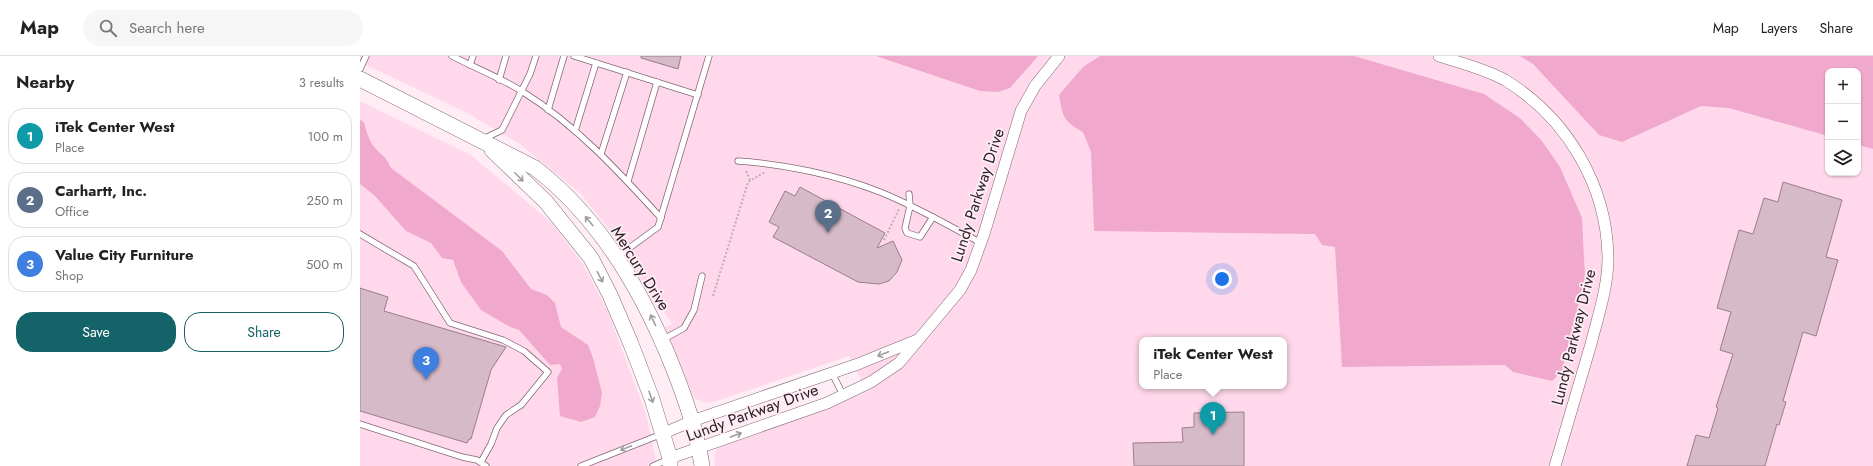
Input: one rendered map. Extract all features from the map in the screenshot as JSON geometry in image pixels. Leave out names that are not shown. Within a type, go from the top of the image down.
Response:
[{"type":"street","name":"Lundy Parkway Drive","points":[[670,462],[700,448],[827,403],[871,382],[899,363],[960,290],[971,270],[1021,111],[1035,86],[1059,56]]},
{"type":"street","name":"Lundy Parkway Drive","points":[[1440,56],[1467,64],[1504,80],[1536,102],[1568,136],[1591,177],[1605,223],[1608,259],[1605,289],[1555,466]]},
{"type":"street","name":"Mercury Drive","points":[[360,79],[535,168],[557,185],[589,221],[617,257],[650,314],[662,340],[682,389],[700,448],[702,466]]},
{"type":"street","name":"Mercury Drive","points":[[481,140],[523,182],[546,202],[591,258],[610,295],[652,398],[670,462]]},
{"type":"street","name":"Lundy Parkway Drive","points":[[662,434],[692,421],[832,373],[919,339]]},
{"type":"lane","points":[[360,69],[366,56]]},
{"type":"lane","points":[[452,56],[522,91],[548,110],[601,154],[628,181],[661,218]]},
{"type":"lane","points":[[470,65],[473,56]]},
{"type":"lane","points":[[499,80],[506,56]]},
{"type":"lane","points":[[481,140],[502,130],[530,74],[536,56]]},
{"type":"lane","points":[[548,110],[564,56]]},
{"type":"lane","points":[[574,56],[698,95]]},
{"type":"lane","points":[[617,257],[658,227],[709,56]]},
{"type":"lane","points":[[575,131],[596,63]]},
{"type":"lane","points":[[601,154],[627,72]]},
{"type":"lane","points":[[628,181],[656,82]]},
{"type":"lane","points":[[738,161],[767,163],[823,175],[880,192],[981,242]]},
{"type":"lane","points":[[909,194],[910,206],[905,228],[907,233],[920,238],[932,217]]},
{"type":"lane","points":[[360,234],[414,266],[450,323],[503,340],[524,351],[548,372],[521,405],[506,415],[497,428],[484,464],[477,460],[360,424]]},
{"type":"lane","points":[[662,340],[684,328],[694,310],[702,276]]},
{"type":"lane","points":[[832,373],[843,395]]},
{"type":"lane","points":[[581,466],[662,434]]},
{"type":"lane","points":[[653,466],[670,462]]},
{"type":"path","points":[[746,171],[750,180]]},
{"type":"path","points":[[713,296],[746,185],[750,180],[767,171]]},
{"type":"path","points":[[884,240],[899,209],[895,206]]},
{"type":"shaded area","points":[[360,56],[1873,56],[1873,466],[715,466],[714,457],[716,450],[721,445],[867,392],[849,356],[714,402],[706,403],[694,398],[665,327],[672,324],[614,236],[581,194],[521,145],[469,114],[360,62]]},
{"type":"shaded area","points":[[876,56],[1038,56],[1010,88],[998,92],[980,91]]},
{"type":"shaded area","points":[[1100,56],[1354,56],[1484,94],[1521,119],[1542,141],[1560,167],[1582,218],[1585,278],[1562,371],[1552,381],[1513,372],[1505,365],[1342,367],[1335,247],[1322,245],[1315,234],[1094,231],[1091,152],[1083,132],[1071,125],[1065,118],[1059,95],[1083,67]]},
{"type":"shaded area","points":[[1520,56],[1873,56],[1873,149],[1861,146],[1861,68],[1825,68],[1825,135],[1729,108],[1701,106],[1622,142],[1599,135],[1533,64]]},
{"type":"shaded area","points":[[360,101],[471,155],[551,222],[583,264],[608,312],[646,414],[657,466],[360,466]]},
{"type":"shaded area","points":[[360,120],[364,122],[368,136],[373,145],[385,158],[391,168],[502,251],[531,289],[547,295],[555,303],[561,327],[588,345],[593,358],[602,393],[600,406],[595,417],[581,422],[560,416],[557,378],[562,369],[560,364],[550,365],[519,330],[510,327],[481,310],[461,282],[453,260],[442,258],[431,243],[406,231],[374,195],[360,184]]},
{"type":"building","points":[[641,56],[681,56],[678,69],[641,58]]},
{"type":"building","points":[[1783,182],[1842,200],[1826,257],[1838,260],[1816,336],[1803,332],[1783,401],[1786,402],[1779,425],[1777,424],[1765,466],[1687,466],[1696,435],[1709,438],[1718,408],[1716,407],[1733,354],[1720,350],[1731,312],[1717,308],[1739,230],[1753,234],[1764,198],[1778,202]]},
{"type":"building","points":[[800,187],[885,233],[877,248],[893,241],[902,260],[897,272],[889,281],[879,284],[858,282],[773,237],[779,227],[769,222],[785,191],[795,196]]},
{"type":"building","points":[[360,288],[388,297],[384,311],[506,347],[491,370],[471,439],[469,439],[467,443],[360,411]]},
{"type":"building","points":[[1244,412],[1244,466],[1134,466],[1133,443],[1183,442],[1182,428],[1194,427],[1194,413]]},
{"type":"place","name":"Carhartt, Inc.","points":[[828,233]]},
{"type":"place","name":"Value City Furniture","points":[[426,380]]},
{"type":"place","name":"iTek Center West","points":[[1213,435]]}]
